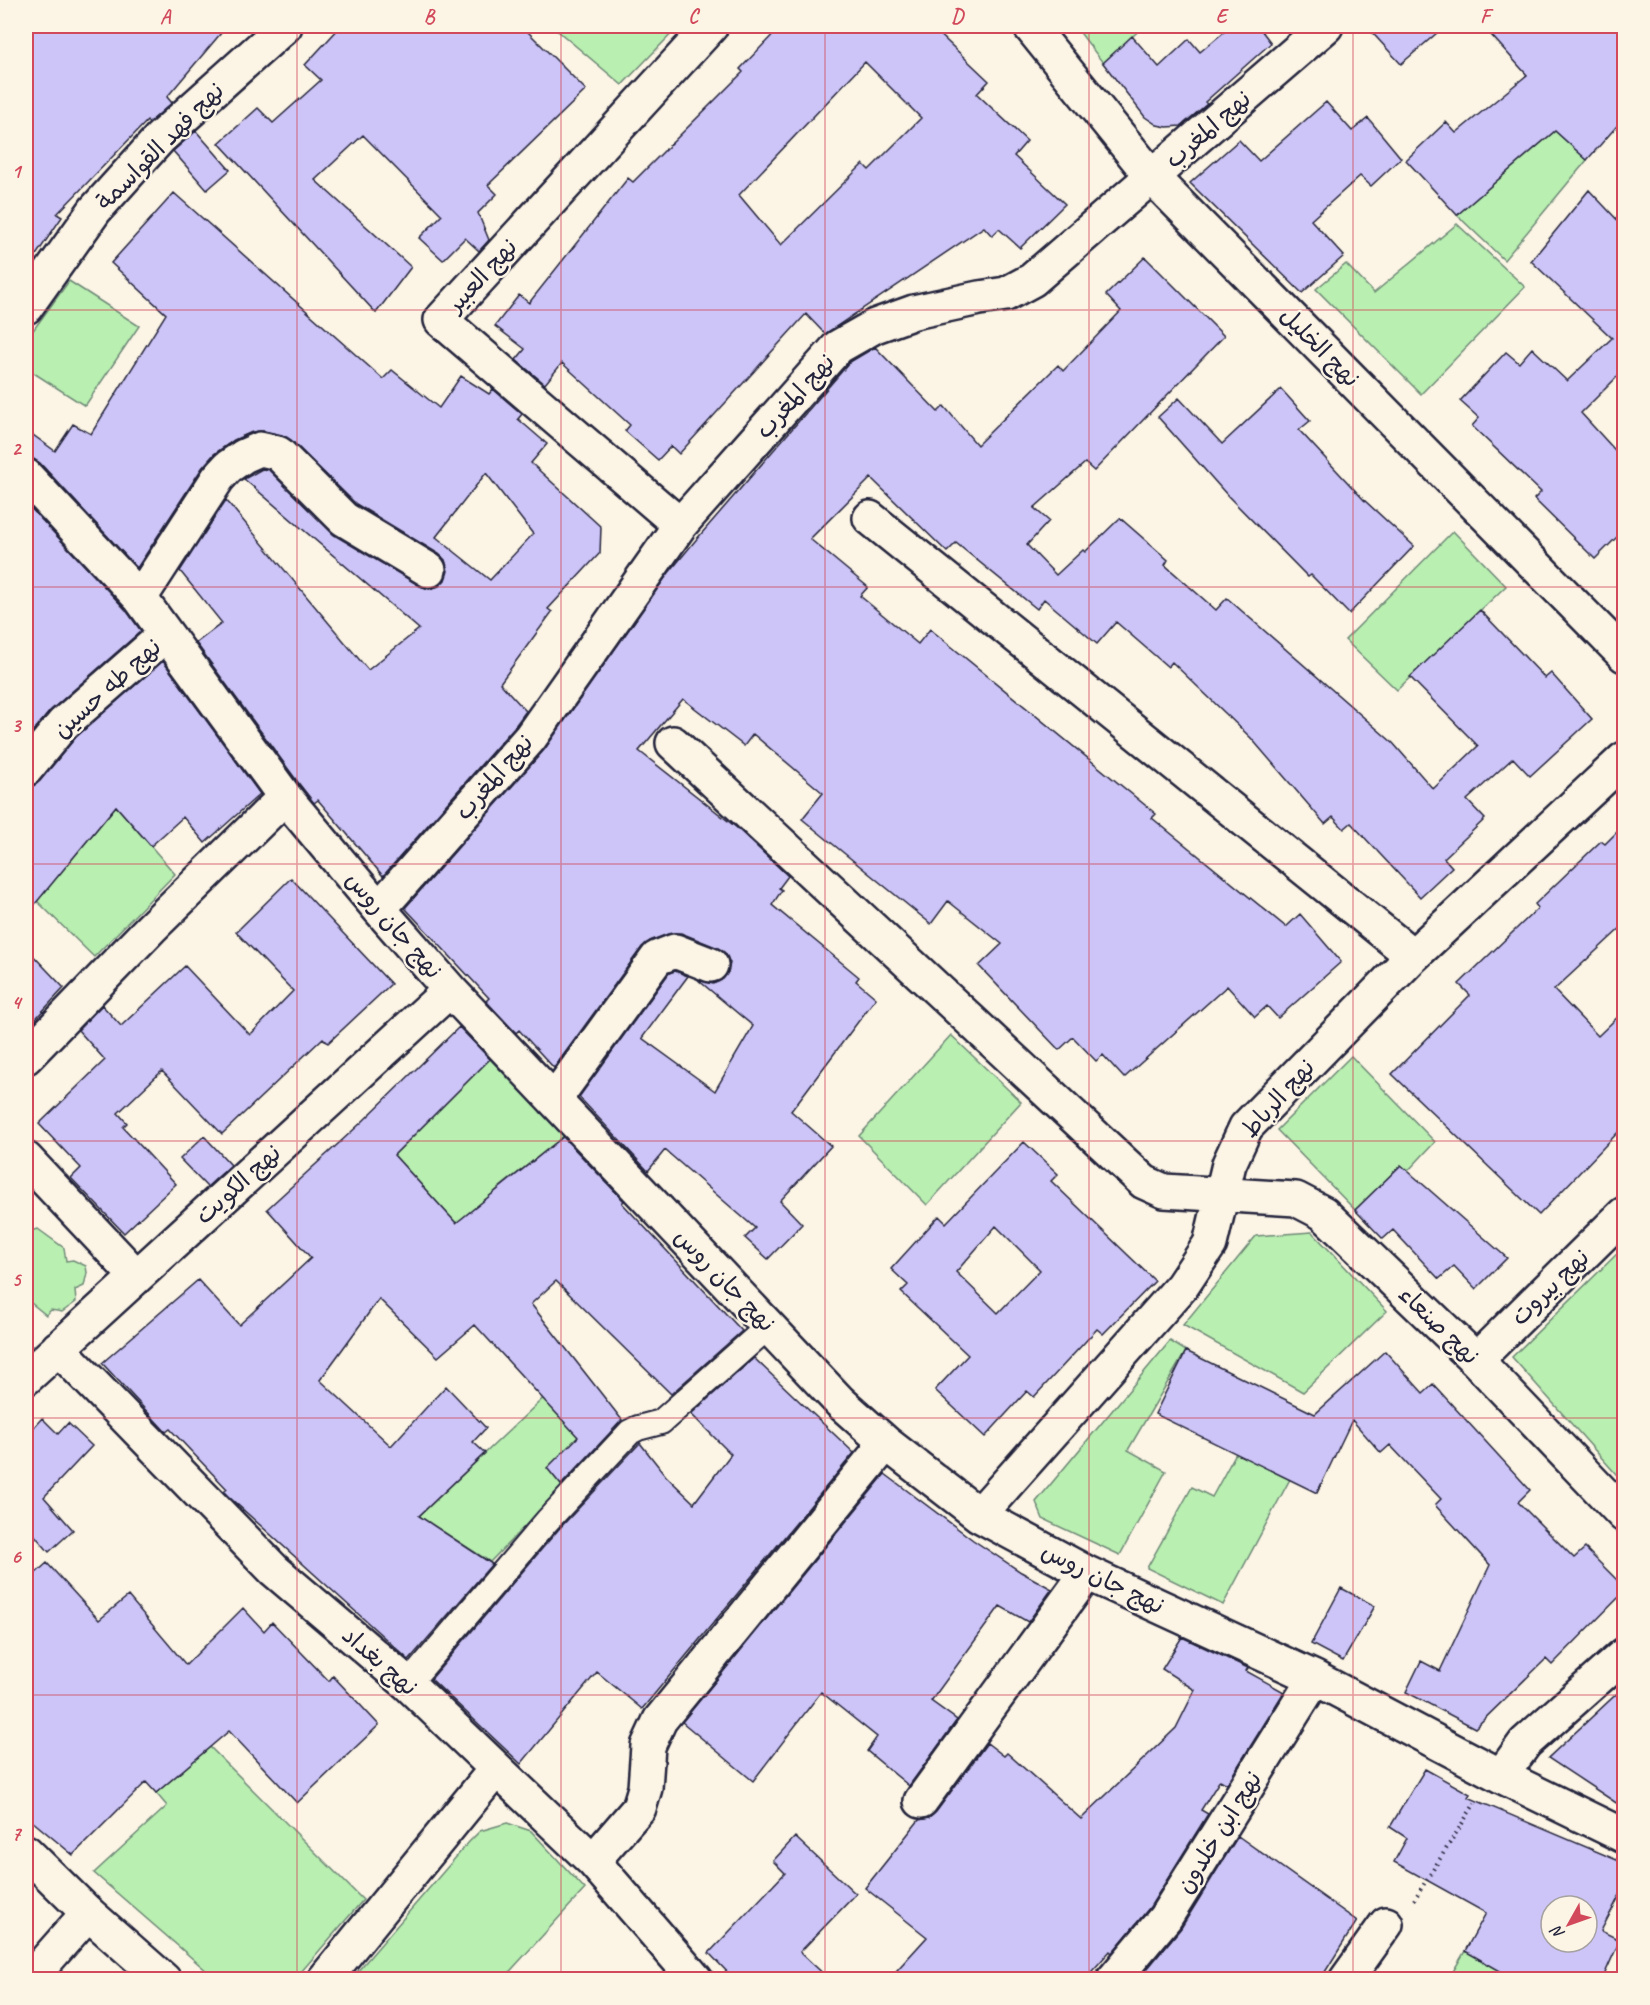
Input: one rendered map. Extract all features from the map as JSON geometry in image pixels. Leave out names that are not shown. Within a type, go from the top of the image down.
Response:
[{"type":"street","name":"نهج فهد القواسمة","points":[[26,308],[95,210],[160,138],[285,26]]},
{"type":"street","name":"نهج العبير","points":[[680,525],[441,320],[711,26]]},
{"type":"street","name":"نهج الخليل","points":[[1030,26],[1153,178],[1624,655]]},
{"type":"street","name":"نهج المغرب","points":[[379,909],[530,738],[680,525],[838,347],[875,326],[914,312],[1006,294],[1032,280],[1153,178],[1326,26]]},
{"type":"street","points":[[140,598],[218,478],[228,467],[260,449],[278,453],[344,519],[429,570]]},
{"type":"street","name":"نهج جان روس","points":[[26,476],[140,598],[285,797],[450,990],[840,1402],[886,1443],[980,1515],[1087,1572],[1315,1678],[1501,1776],[1624,1836]]},
{"type":"street","points":[[870,518],[1413,956]]},
{"type":"street","name":"نهج طه حسين","points":[[26,769],[63,724],[166,634]]},
{"type":"street","name":"نهج صنعاء","points":[[672,743],[1144,1182],[1164,1191],[1296,1199],[1323,1213],[1476,1360],[1624,1515]]},
{"type":"street","name":"نهج الرباط","points":[[980,1515],[1182,1286],[1210,1244],[1229,1164],[1246,1127],[1413,956],[1624,759]]},
{"type":"street","points":[[26,1057],[151,928],[285,797]]},
{"type":"street","points":[[554,1100],[657,958],[675,951],[711,965]]},
{"type":"street","name":"نهج الكويت","points":[[26,1378],[450,990]]},
{"type":"street","points":[[26,1159],[136,1276]]},
{"type":"street","name":"نهج بيروت","points":[[1476,1360],[1624,1214]]},
{"type":"street","name":"نهج بغداد","points":[[58,1348],[274,1570],[408,1684],[593,1861],[696,1980]]},
{"type":"street","points":[[593,1861],[639,1808],[645,1788],[648,1746],[660,1720],[886,1443]]},
{"type":"street","points":[[921,1801],[1087,1572]]},
{"type":"street","points":[[1501,1776],[1524,1743],[1624,1655]]},
{"type":"street","name":"نهج ابن خلدون","points":[[1121,1977],[1165,1918],[1315,1678]]},
{"type":"street","points":[[324,1980],[496,1769]]},
{"type":"street","points":[[26,1852],[88,1913],[164,1980]]},
{"type":"street","points":[[29,1980],[88,1913]]},
{"type":"street","points":[[1346,1980],[1386,1924]]},
{"type":"lane","points":[[408,1684],[547,1521],[630,1432],[661,1422],[769,1326]]},
{"type":"path","points":[[1386,1924],[1406,1912],[1479,1798],[1501,1776]]},
{"type":"green space","points":[[552,26],[679,26],[622,85]]},
{"type":"green space","points":[[1075,26],[1144,26],[1103,63]]},
{"type":"green space","points":[[1555,131],[1587,160],[1504,260],[1457,215]]},
{"type":"green space","points":[[1457,224],[1525,287],[1421,394],[1316,289],[1346,264],[1374,293]]},
{"type":"green space","points":[[69,281],[139,326],[85,406],[26,368],[26,340]]},
{"type":"green space","points":[[1453,531],[1506,586],[1397,690],[1345,640]]},
{"type":"green space","points":[[116,806],[175,874],[94,957],[37,901]]},
{"type":"green space","points":[[951,1035],[1021,1102],[927,1205],[859,1136]]},
{"type":"green space","points":[[494,1054],[569,1132],[500,1187],[458,1225],[394,1155]]},
{"type":"green space","points":[[1351,1056],[1435,1142],[1408,1171],[1401,1165],[1355,1210],[1277,1130]]},
{"type":"green space","points":[[38,1229],[64,1248],[66,1261],[73,1260],[86,1266],[84,1286],[75,1290],[76,1302],[62,1312],[51,1310],[46,1315],[26,1299],[26,1235],[29,1231]]},
{"type":"green space","points":[[1312,1232],[1387,1311],[1303,1392],[1183,1325],[1256,1236]]},
{"type":"green space","points":[[1624,1247],[1624,1483],[1512,1357]]},
{"type":"green space","points":[[1170,1341],[1186,1351],[1128,1450],[1166,1471],[1120,1555],[1043,1519],[1036,1502]]},
{"type":"green space","points":[[575,1368],[601,1408],[619,1429],[490,1562],[419,1516]]},
{"type":"green space","points":[[1236,1453],[1290,1479],[1223,1605],[1147,1568],[1192,1487],[1212,1497]]},
{"type":"green space","points":[[210,1747],[363,1900],[295,1979],[216,1979],[94,1873],[167,1806],[156,1793]]},
{"type":"green space","points":[[507,1823],[531,1831],[585,1889],[503,1979],[351,1979],[480,1831]]},
{"type":"green space","points":[[1465,1951],[1519,1980],[1448,1980]]},
{"type":"building","points":[[26,26],[227,26],[167,97],[172,103],[149,123],[147,121],[57,214],[62,217],[26,270]]},
{"type":"building","points":[[341,26],[522,26],[586,90],[488,185],[497,194],[478,213],[489,240],[479,251],[465,238],[443,260],[419,238],[442,215],[363,135],[315,180],[411,267],[376,313],[219,143],[258,108],[273,123],[321,80],[305,65]]},
{"type":"building","points":[[781,26],[931,26],[989,81],[977,94],[1027,141],[1014,156],[1065,204],[1020,248],[999,229],[992,236],[984,227],[825,334],[806,314],[679,454],[671,446],[658,460],[625,431],[630,425],[562,363],[545,384],[516,360],[525,349],[495,326],[519,295],[529,303],[628,178],[633,182],[743,72],[740,69]],"holes":[[[865,62],[921,118],[869,170],[863,164],[781,245],[739,195]]]},
{"type":"building","points":[[1231,26],[1258,26],[1271,43],[1181,126],[1157,125],[1145,117],[1103,63],[1132,36],[1159,67],[1189,39],[1200,52]]},
{"type":"building","points":[[1366,26],[1445,26],[1401,64]]},
{"type":"building","points":[[1483,26],[1624,26],[1624,118],[1587,160],[1555,131],[1457,215],[1406,160],[1446,122],[1456,133],[1527,75]]},
{"type":"building","points":[[1326,102],[1352,131],[1368,118],[1401,158],[1371,186],[1360,176],[1311,220],[1344,256],[1302,293],[1190,183],[1239,140],[1259,161]]},
{"type":"building","points":[[196,131],[230,170],[207,190],[173,151]]},
{"type":"building","points":[[1589,190],[1624,227],[1624,370],[1581,413],[1624,460],[1624,530],[1595,559],[1534,499],[1541,492],[1472,426],[1479,418],[1460,401],[1506,352],[1519,363],[1532,348],[1567,381],[1612,338],[1531,261]]},
{"type":"building","points":[[174,193],[383,379],[392,370],[439,408],[461,376],[489,394],[493,389],[522,414],[518,419],[547,444],[531,463],[601,527],[600,553],[548,609],[552,612],[500,683],[526,711],[383,876],[318,800],[314,803],[196,643],[222,623],[180,571],[226,500],[368,670],[419,629],[244,479],[262,469],[269,470],[334,535],[420,586],[429,589],[439,586],[445,580],[448,571],[445,560],[439,554],[356,504],[291,440],[282,435],[264,431],[252,432],[234,440],[214,454],[202,468],[137,568],[40,463],[32,458],[26,458],[26,430],[55,451],[73,424],[91,434],[166,314],[111,263]],"holes":[[[486,473],[533,534],[490,580],[436,537]]]},
{"type":"building","points":[[1145,257],[1224,336],[1094,471],[1085,463],[1034,508],[1049,521],[1027,545],[1056,575],[1083,550],[1085,552],[1120,518],[1168,560],[1165,565],[1216,610],[1227,598],[1393,743],[1433,789],[1478,746],[1410,677],[1480,610],[1545,678],[1551,673],[1592,719],[1530,776],[1513,758],[1467,800],[1485,819],[1444,858],[1452,867],[1420,897],[1351,823],[1344,829],[1333,817],[1325,824],[1251,738],[1172,662],[1168,667],[1116,622],[1097,644],[1044,599],[1037,609],[956,543],[947,552],[871,478],[810,539],[868,587],[860,596],[918,644],[930,629],[1156,814],[1152,818],[1286,927],[1300,914],[1341,962],[1278,1018],[1267,1006],[1255,1017],[1227,986],[1124,1078],[1103,1055],[1096,1061],[1073,1037],[1059,1050],[979,966],[1002,944],[948,901],[931,924],[802,819],[823,793],[753,734],[744,746],[683,699],[639,751],[737,828],[788,876],[779,888],[782,890],[772,905],[859,977],[856,981],[876,998],[791,1111],[831,1146],[780,1201],[802,1224],[768,1259],[745,1238],[755,1228],[665,1150],[648,1171],[579,1097],[669,973],[675,971],[688,976],[642,1038],[715,1091],[753,1026],[698,980],[713,984],[723,979],[730,963],[725,953],[681,933],[668,934],[650,941],[642,947],[554,1068],[519,1030],[516,1033],[486,1001],[489,998],[405,908],[544,750],[667,575],[850,362],[875,347],[938,412],[944,406],[977,445],[1058,365],[1063,371],[1121,311],[1106,295]]},
{"type":"building","points":[[1281,389],[1310,421],[1299,430],[1364,500],[1414,546],[1349,614],[1311,575],[1308,577],[1228,496],[1158,417],[1179,398],[1222,444]]},
{"type":"building","points":[[26,503],[126,610],[141,631],[51,710],[26,740]]},
{"type":"building","points":[[163,661],[260,794],[205,843],[183,817],[151,846],[116,806],[26,915],[26,787],[33,786],[40,781],[76,737]]},
{"type":"building","points":[[1624,825],[1624,925],[1554,990],[1598,1036],[1624,1011],[1624,1126],[1539,1215],[1392,1074],[1470,995],[1459,984],[1538,908],[1535,904],[1601,841],[1605,844]]},
{"type":"building","points":[[291,878],[391,984],[328,1043],[323,1038],[222,1134],[162,1071],[118,1113],[127,1123],[123,1127],[176,1184],[124,1233],[71,1178],[81,1168],[39,1124],[105,1060],[78,1030],[102,1005],[121,1026],[185,966],[250,1035],[293,991],[236,932]]},
{"type":"building","points":[[26,948],[64,988],[26,1029]]},
{"type":"building","points":[[459,1027],[490,1059],[394,1155],[456,1223],[563,1137],[742,1331],[671,1394],[556,1281],[531,1304],[622,1420],[561,1485],[547,1468],[578,1437],[475,1325],[438,1357],[379,1299],[320,1380],[391,1446],[446,1386],[486,1428],[473,1442],[485,1453],[419,1516],[492,1564],[409,1660],[228,1496],[224,1492],[227,1489],[170,1429],[166,1432],[102,1363],[198,1280],[239,1325],[311,1258],[267,1209],[362,1122]]},
{"type":"building","points":[[204,1136],[231,1165],[207,1187],[180,1159]]},
{"type":"building","points":[[1024,1142],[1058,1174],[1051,1181],[1155,1281],[1103,1334],[1097,1329],[1034,1397],[1027,1391],[985,1437],[935,1390],[968,1355],[901,1292],[908,1285],[891,1269],[939,1216],[946,1223]],"holes":[[[996,1226],[1040,1270],[998,1313],[956,1272]]]},
{"type":"building","points":[[1401,1165],[1507,1258],[1476,1289],[1454,1266],[1439,1279],[1393,1230],[1383,1239],[1355,1210]]},
{"type":"building","points":[[1186,1351],[1315,1414],[1385,1351],[1423,1393],[1433,1384],[1530,1490],[1518,1502],[1574,1558],[1585,1548],[1624,1587],[1624,1592],[1552,1665],[1546,1659],[1475,1728],[1406,1692],[1421,1661],[1440,1671],[1490,1565],[1435,1505],[1441,1499],[1390,1445],[1381,1453],[1352,1420],[1317,1493],[1155,1414]]},
{"type":"building","points":[[754,1358],[854,1453],[642,1709],[597,1672],[521,1764],[431,1679],[558,1530],[640,1443],[666,1476],[694,1503],[731,1454],[691,1414]]},
{"type":"building","points":[[42,1418],[58,1434],[68,1423],[92,1446],[44,1497],[73,1530],[49,1552],[26,1525],[26,1436]]},
{"type":"building","points":[[885,1474],[973,1540],[1021,1572],[1052,1589],[1028,1622],[1000,1606],[931,1701],[957,1720],[909,1786],[867,1751],[877,1737],[821,1692],[753,1781],[682,1722]]},
{"type":"building","points":[[47,1563],[99,1620],[128,1596],[186,1665],[243,1608],[264,1631],[272,1622],[329,1681],[333,1676],[379,1725],[297,1803],[229,1731],[156,1793],[146,1782],[73,1855],[26,1816],[26,1582]]},
{"type":"building","points":[[1341,1588],[1375,1606],[1343,1661],[1311,1644]]},
{"type":"building","points":[[1182,1637],[1248,1668],[1246,1671],[1284,1692],[1227,1784],[1220,1780],[1201,1810],[1208,1814],[1150,1907],[1112,1953],[1110,1951],[1084,1980],[888,1980],[927,1937],[865,1888],[919,1820],[929,1818],[936,1812],[987,1743],[1004,1756],[1007,1753],[1081,1819],[1176,1728],[1195,1690],[1162,1669]]},
{"type":"building","points":[[1624,1687],[1624,1808],[1548,1758]]},
{"type":"building","points":[[1425,1769],[1470,1794],[1468,1797],[1624,1863],[1624,1887],[1601,1931],[1620,1940],[1602,1980],[1516,1980],[1465,1951],[1486,1913],[1394,1862],[1407,1838],[1390,1827]]},
{"type":"building","points":[[1238,1836],[1357,1921],[1320,1980],[1151,1980],[1143,1974],[1181,1928]]},
{"type":"building","points":[[795,1837],[856,1894],[800,1952],[830,1980],[735,1980],[709,1953],[785,1873],[773,1861]]}]
